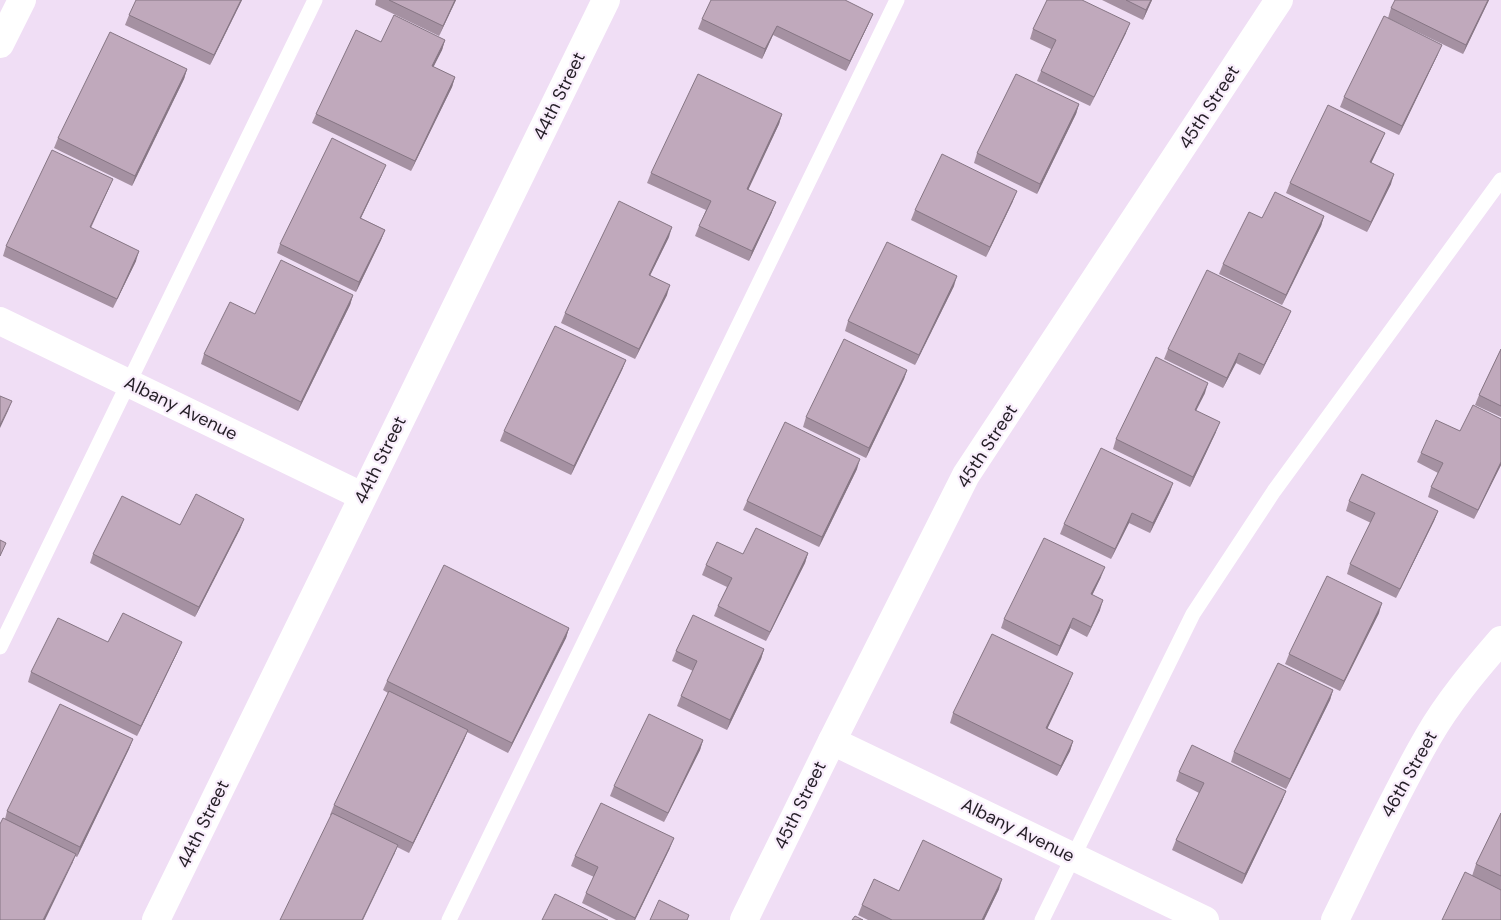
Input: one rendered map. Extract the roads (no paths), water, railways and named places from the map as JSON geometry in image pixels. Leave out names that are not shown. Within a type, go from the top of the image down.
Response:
[{"type":"street","points":[[0,44],[22,0]]},
{"type":"street","name":"44th Street","points":[[156,920],[606,0]]},
{"type":"street","name":"45th Street","points":[[744,920],[966,476],[1279,0]]},
{"type":"street","name":"Albany Avenue","points":[[0,321],[362,496]]},
{"type":"street","name":"46th Street","points":[[1335,920],[1380,826],[1429,736],[1474,672],[1501,640]]},
{"type":"street","name":"Albany Avenue","points":[[832,741],[1205,920]]},
{"type":"lane","points":[[0,647],[316,0]]},
{"type":"lane","points":[[449,920],[897,0]]},
{"type":"lane","points":[[1042,920],[1193,614],[1274,490],[1501,180]]}]
